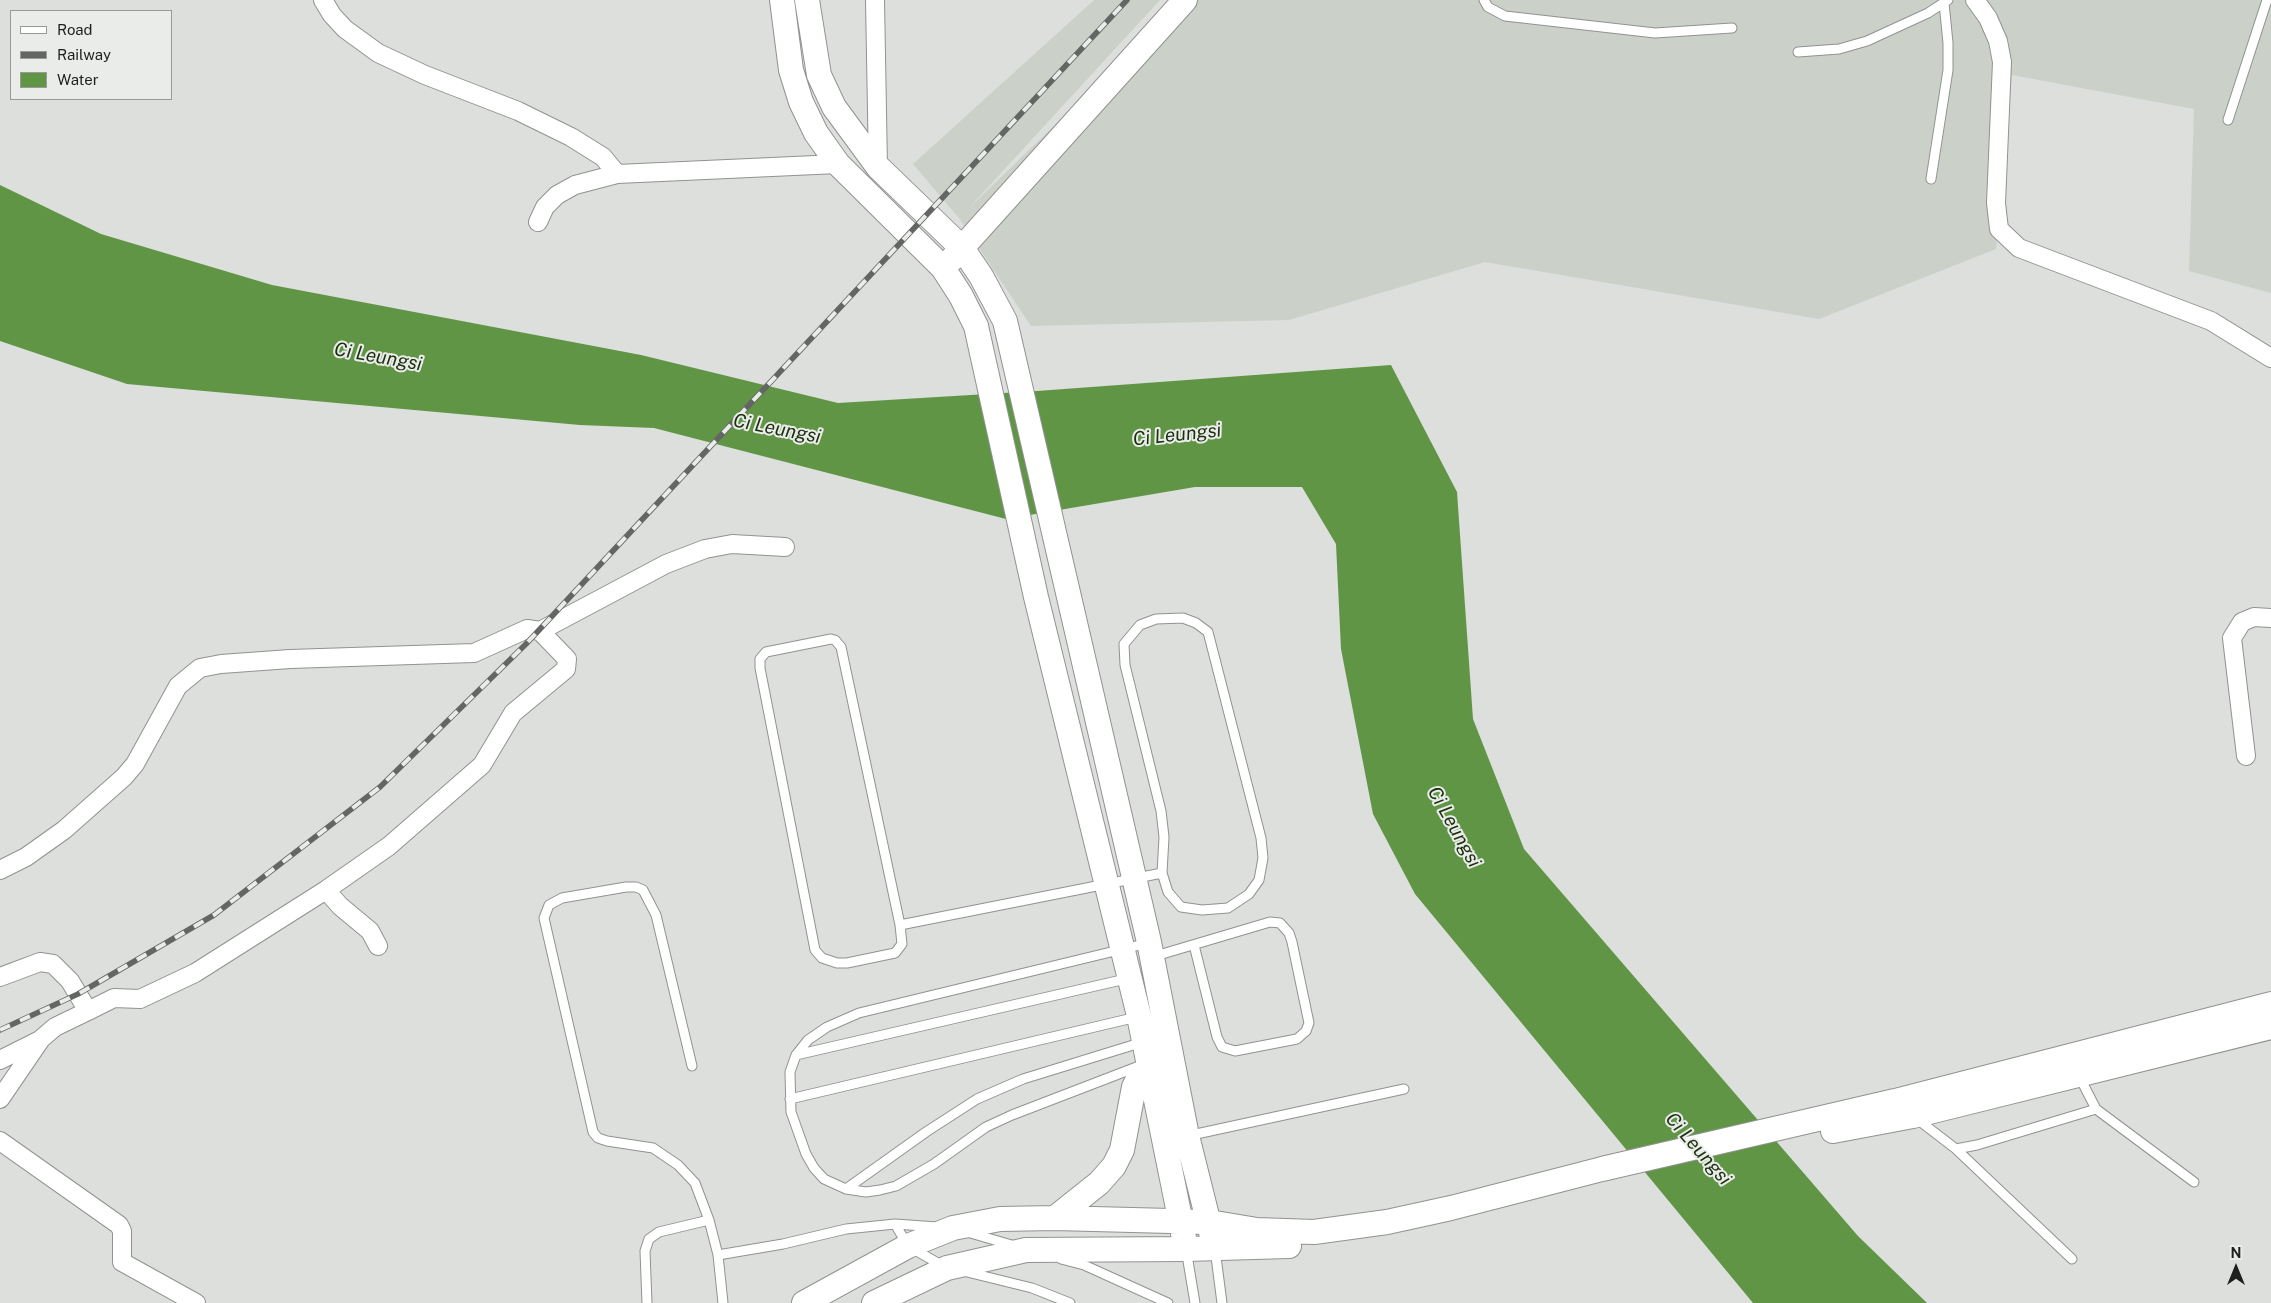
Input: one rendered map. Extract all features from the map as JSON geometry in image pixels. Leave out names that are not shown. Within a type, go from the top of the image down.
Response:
[{"type":"street","points":[[323,0],[332,15],[344,29],[378,53],[425,75],[518,111],[571,137],[604,157],[617,174]]},
{"type":"street","points":[[782,0],[795,88],[816,133],[838,164],[943,268],[961,296],[976,326],[1036,597],[1124,949],[1148,1057],[1186,1249]]},
{"type":"street","points":[[807,0],[819,75],[834,107],[878,167],[962,248],[981,276],[1005,321],[1151,950],[1187,1136],[1215,1248]]},
{"type":"street","points":[[876,0],[878,167]]},
{"type":"street","points":[[943,268],[1185,0]]},
{"type":"street","points":[[1975,0],[1992,26],[1998,41],[2002,62],[1996,203],[1999,229],[2019,248],[2211,321],[2271,358]]},
{"type":"street","points":[[538,222],[545,207],[557,195],[575,185],[617,174],[838,164]]},
{"type":"street","points":[[540,631],[666,564],[705,549],[732,544],[785,548]]},
{"type":"street","points":[[2246,756],[2232,638],[2242,622],[2254,617],[2271,618]]},
{"type":"street","points":[[0,870],[26,857],[64,830],[124,777],[135,764],[178,686],[200,668],[221,664],[290,659],[474,653],[527,629],[540,631],[567,658],[566,669],[513,713],[482,765],[389,846],[326,890],[195,973],[140,998],[114,998],[55,1027],[41,1039],[0,1060]]},
{"type":"street","points":[[326,890],[340,906],[370,932],[378,946]]},
{"type":"street","points":[[0,977],[40,962],[53,964],[70,980],[88,1011]]},
{"type":"street","points":[[1806,1129],[1913,1116],[2074,1064],[2271,1004]]},
{"type":"street","points":[[804,1303],[908,1246],[954,1228],[1000,1219],[1055,1218],[1209,1222],[1257,1230],[1285,1232],[1314,1232],[1353,1228],[1806,1129],[2074,1064],[2271,1027]]},
{"type":"street","points":[[0,1099],[41,1039]]},
{"type":"street","points":[[1055,1218],[1099,1184],[1114,1166],[1122,1150],[1134,1087],[1148,1057]]},
{"type":"street","points":[[0,1140],[120,1225],[122,1231],[122,1262],[196,1303]]},
{"type":"street","points":[[874,1303],[947,1268],[1026,1250],[1315,1246],[1390,1234],[1453,1221],[1602,1175]]},
{"type":"lane","points":[[1484,0],[1488,7],[1506,16],[1655,33],[1732,28]]},
{"type":"lane","points":[[2228,120],[2267,0]]},
{"type":"lane","points":[[1798,52],[1839,49],[1867,40],[1946,2],[1948,70],[1931,179]]},
{"type":"lane","points":[[1183,618],[1196,623],[1208,632],[1261,838],[1263,858],[1259,880],[1249,894],[1228,908],[1202,910],[1181,907],[1168,892],[1162,873],[1164,838],[1161,812],[1125,665],[1124,644],[1140,625],[1156,619],[1183,618]]},
{"type":"lane","points":[[831,639],[835,640],[841,647],[900,925],[902,944],[895,953],[848,963],[837,963],[822,958],[815,950],[760,668],[760,659],[766,652],[831,639]]},
{"type":"lane","points":[[900,925],[1135,880],[1162,873]]},
{"type":"lane","points":[[692,1066],[656,915],[643,890],[636,887],[626,887],[562,898],[549,905],[544,918],[593,1132],[598,1138],[607,1141],[653,1148],[678,1165],[695,1184],[709,1220],[718,1255],[723,1303]]},
{"type":"lane","points":[[1148,1057],[986,1127],[934,1164],[896,1186],[866,1192],[846,1189],[824,1179],[814,1168],[798,1136],[791,1112],[790,1072],[796,1055],[808,1040],[827,1027],[859,1013],[1124,949],[1151,950],[1194,945],[1270,922],[1280,923],[1289,933],[1292,942],[1309,1023],[1306,1031],[1297,1039],[1235,1051],[1222,1047],[1217,1037],[1194,945]]},
{"type":"lane","points":[[796,1055],[1130,978]]},
{"type":"lane","points":[[790,1099],[1139,1016]]},
{"type":"lane","points":[[846,1189],[926,1132],[977,1099],[1023,1079],[1148,1057]]},
{"type":"lane","points":[[2074,1064],[2096,1109],[2194,1182]]},
{"type":"lane","points":[[1187,1136],[1404,1089]]},
{"type":"lane","points":[[1956,1149],[2014,1134],[2096,1109]]},
{"type":"lane","points":[[1913,1116],[1956,1149],[2072,1259]]},
{"type":"lane","points":[[646,1303],[644,1251],[649,1239],[659,1232],[709,1220]]},
{"type":"lane","points":[[718,1255],[783,1244],[846,1229],[895,1224],[954,1228],[1084,1265],[1168,1303]]},
{"type":"lane","points":[[895,1224],[908,1246],[947,1268],[1032,1288],[1070,1303]]},
{"type":"lane","points":[[1215,1248],[1222,1303]]},
{"type":"lane","points":[[1186,1249],[1195,1303]]},
{"type":"shaded area","points":[[1094,0],[1160,0],[968,209],[1184,0],[2271,0],[2271,293],[2189,271],[2194,109],[2012,75],[1996,249],[1819,319],[1485,262],[1289,320],[1031,326],[959,218],[913,164]]},
{"type":"water","name":"Ci Leungsi","points":[[0,185],[101,234],[272,285],[641,355],[838,403],[1037,391],[1391,365],[1457,492],[1473,719],[1524,849],[1858,1236],[1927,1303],[1753,1303],[1415,894],[1373,814],[1341,649],[1336,544],[1302,487],[1195,487],[1006,519],[654,428],[580,425],[127,384],[0,341]]},
{"type":"railway","points":[[0,1030],[78,994],[214,915],[380,787],[526,644],[1127,0]]}]
